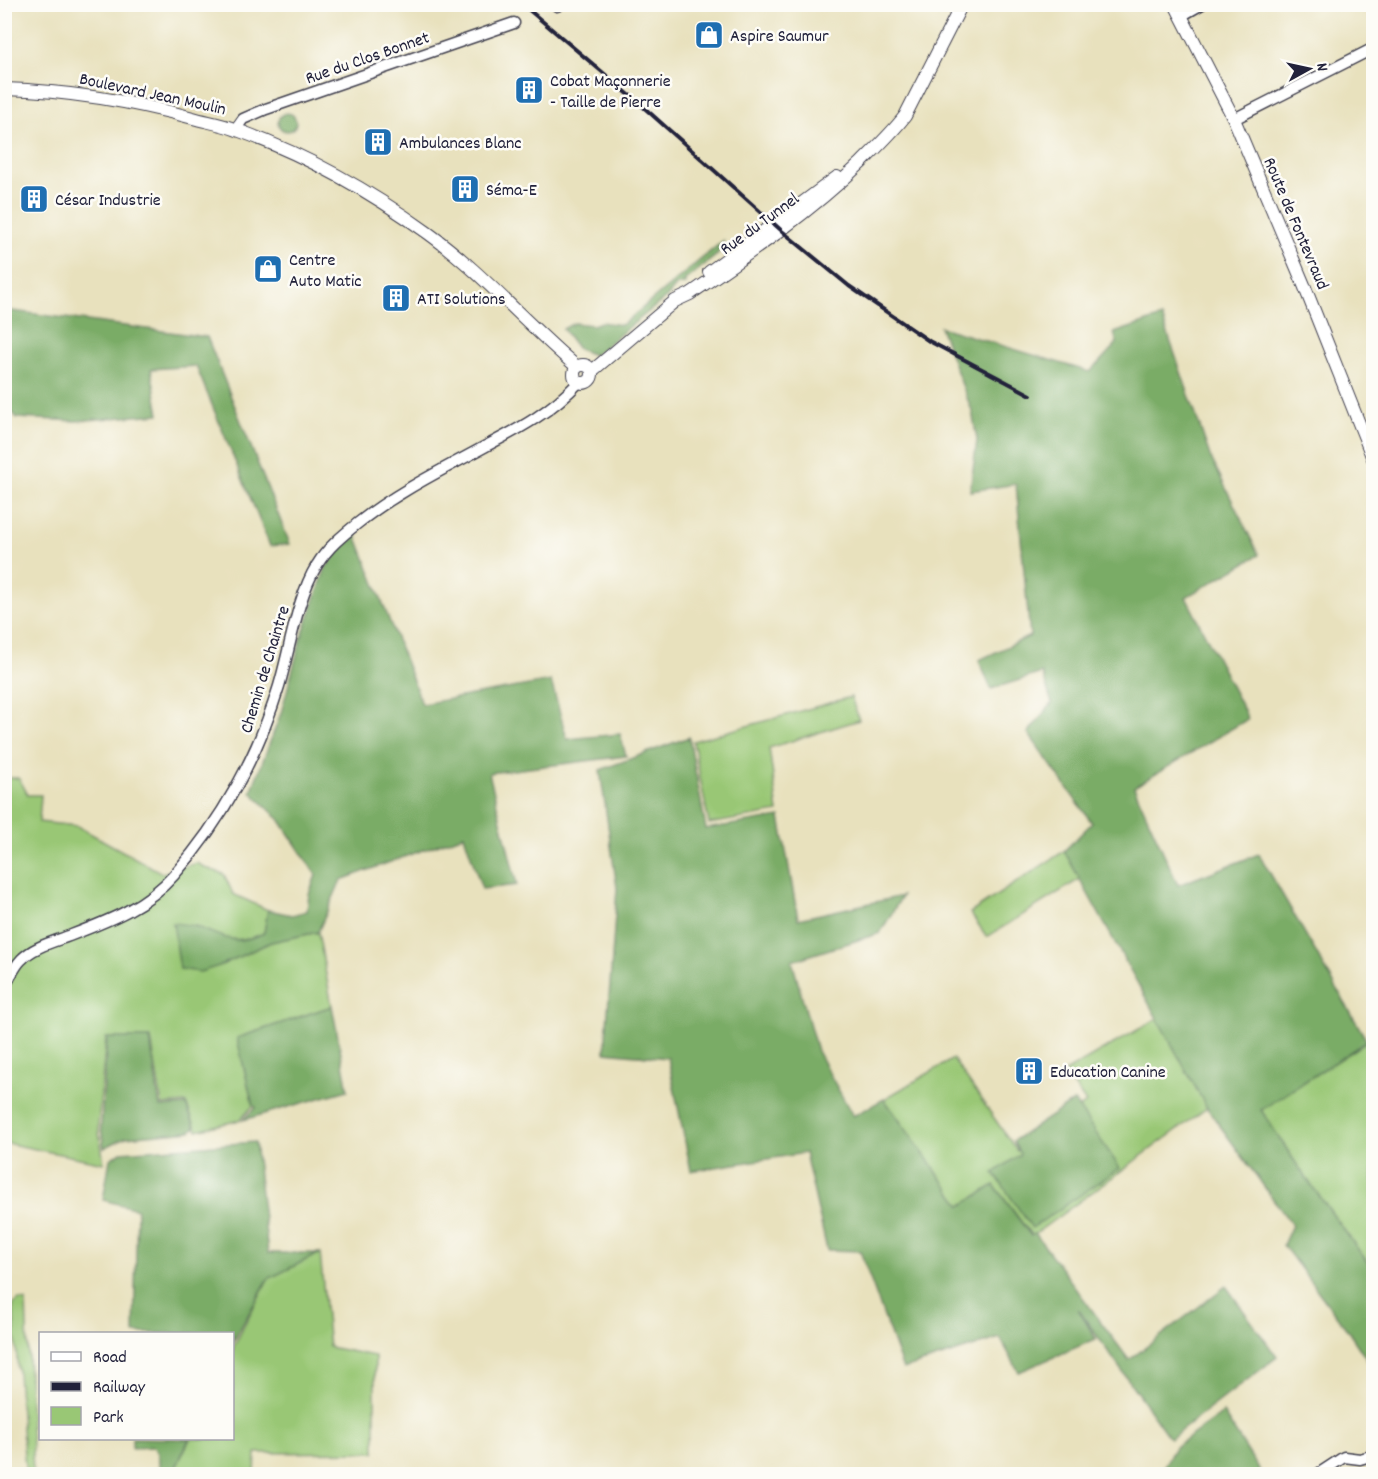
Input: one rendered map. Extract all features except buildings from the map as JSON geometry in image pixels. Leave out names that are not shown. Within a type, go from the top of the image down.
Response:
[{"type":"street","name":"Rue du Tunnel","points":[[592,370],[675,302],[782,231],[835,188],[859,165],[905,116],[962,4]]},
{"type":"street","points":[[1178,10],[1202,4]]},
{"type":"street","name":"Route de Fontevraud","points":[[1178,10],[1234,119],[1304,285],[1374,461]]},
{"type":"street","name":"Rue du Clos Bonnet","points":[[236,129],[243,119],[266,109],[514,23]]},
{"type":"street","points":[[1234,119],[1374,48]]},
{"type":"street","name":"Boulevard Jean Moulin","points":[[4,89],[80,94],[160,109],[236,129],[292,154],[346,181],[429,234],[499,293],[577,367]]},
{"type":"street","points":[[585,365],[592,370],[590,379],[585,383],[579,382],[574,375],[577,367],[585,365]]},
{"type":"street","name":"Chemin de Chaintre","points":[[4,987],[21,960],[34,950],[125,912],[161,889],[210,828],[237,785],[261,738],[279,686],[308,584],[316,565],[330,548],[374,511],[409,488],[535,420],[564,398],[579,382]]},
{"type":"street","points":[[1318,1474],[1344,1457],[1360,1459],[1374,1455]]},
{"type":"green space","points":[[287,113],[293,116],[296,122],[293,128],[287,131],[281,128],[278,122],[281,116]]},
{"type":"green space","points":[[724,240],[717,255],[685,280],[685,284],[677,285],[667,297],[594,355],[578,349],[563,329],[574,323],[593,325],[601,322],[622,325]]},
{"type":"green space","points":[[5,310],[207,337],[290,544],[270,546],[196,366],[151,369],[159,414],[76,421],[17,418],[5,403]]},
{"type":"green space","points":[[1162,317],[1210,456],[1259,555],[1186,597],[1248,719],[1134,787],[1178,885],[1259,854],[1367,1041],[1261,1110],[1299,1168],[1373,1270],[1373,1369],[1348,1331],[1283,1245],[1292,1225],[1207,1108],[1064,851],[1092,823],[1028,733],[1052,703],[1042,673],[991,689],[979,660],[1030,636],[1016,484],[970,491],[977,440],[972,411],[940,327],[1090,372],[1117,343],[1114,333]]},
{"type":"green space","points":[[356,535],[422,704],[551,681],[567,739],[620,734],[626,756],[489,773],[517,885],[482,889],[464,835],[341,880],[318,932],[271,942],[219,966],[200,972],[180,969],[173,923],[194,926],[237,940],[264,933],[268,910],[292,915],[307,911],[309,894],[316,875],[279,819],[251,792],[281,713],[301,639],[326,567]]},
{"type":"green space","points":[[851,697],[859,720],[769,748],[778,812],[709,824],[693,741]]},
{"type":"green space","points":[[689,737],[706,829],[780,817],[798,919],[902,896],[880,933],[792,961],[817,1051],[853,1116],[884,1099],[961,1206],[994,1185],[1031,1236],[1035,1233],[1129,1360],[1226,1286],[1277,1357],[1170,1439],[1078,1309],[1096,1339],[1019,1372],[1000,1338],[903,1369],[860,1251],[827,1250],[805,1153],[691,1171],[668,1058],[605,1052],[617,888],[600,770]]},
{"type":"green space","points":[[4,778],[19,778],[28,795],[41,795],[39,822],[77,826],[162,873],[197,863],[224,874],[233,894],[268,910],[264,933],[245,939],[221,936],[195,926],[219,966],[271,942],[318,932],[332,1006],[237,1038],[253,1106],[240,1120],[197,1130],[186,1103],[162,1105],[151,1038],[106,1038],[98,1126],[104,1163],[5,1143]]},
{"type":"green space","points":[[1064,851],[1080,879],[987,937],[970,913]]},
{"type":"green space","points":[[332,1006],[348,1090],[243,1120],[256,1107],[253,1106],[237,1038]]},
{"type":"green space","points":[[1158,1018],[1207,1108],[1032,1236],[994,1185],[961,1206],[884,1099],[953,1059],[1017,1151],[1086,1103],[1065,1072]]},
{"type":"green space","points":[[107,1038],[150,1038],[160,1107],[186,1105],[195,1127],[191,1131],[126,1137],[104,1148],[101,1127]]},
{"type":"green space","points":[[1367,1041],[1373,1051],[1373,1270],[1299,1168],[1261,1110]]},
{"type":"green space","points":[[1074,1101],[1120,1168],[1032,1228],[994,1173],[1020,1154],[1013,1141]]},
{"type":"green space","points":[[255,1142],[268,1253],[320,1253],[268,1279],[234,1340],[234,1332],[134,1332],[137,1209],[103,1200],[110,1159],[121,1152]]},
{"type":"green space","points":[[320,1253],[329,1347],[375,1356],[375,1452],[256,1453],[255,1474],[173,1474],[190,1440],[234,1440],[234,1346],[268,1279]]},
{"type":"green space","points":[[19,1300],[26,1301],[33,1474],[26,1474],[24,1456],[13,1305]]},
{"type":"green space","points":[[1223,1413],[1262,1474],[1162,1474],[1161,1471],[1175,1447]]},
{"type":"green space","points":[[132,1440],[189,1440],[173,1474],[160,1474],[158,1453],[154,1447],[132,1448]]},
{"type":"railway","points":[[522,4],[640,104],[782,231],[849,286],[929,341],[1031,395]]},
{"type":"place","name":"Aspire Saumur","points":[[709,35]]},
{"type":"place","name":"Cobat Maçonnerie - Taille de Pierre","points":[[529,90]]},
{"type":"place","name":"Ambulances Blanc","points":[[378,142]]},
{"type":"place","name":"Séma-E","points":[[465,189]]},
{"type":"place","name":"César Industrie","points":[[34,199]]},
{"type":"place","name":"Centre Auto Matic","points":[[268,269]]},
{"type":"place","name":"ATI Solutions","points":[[396,298]]},
{"type":"place","name":"Education Canine","points":[[1029,1071]]}]
